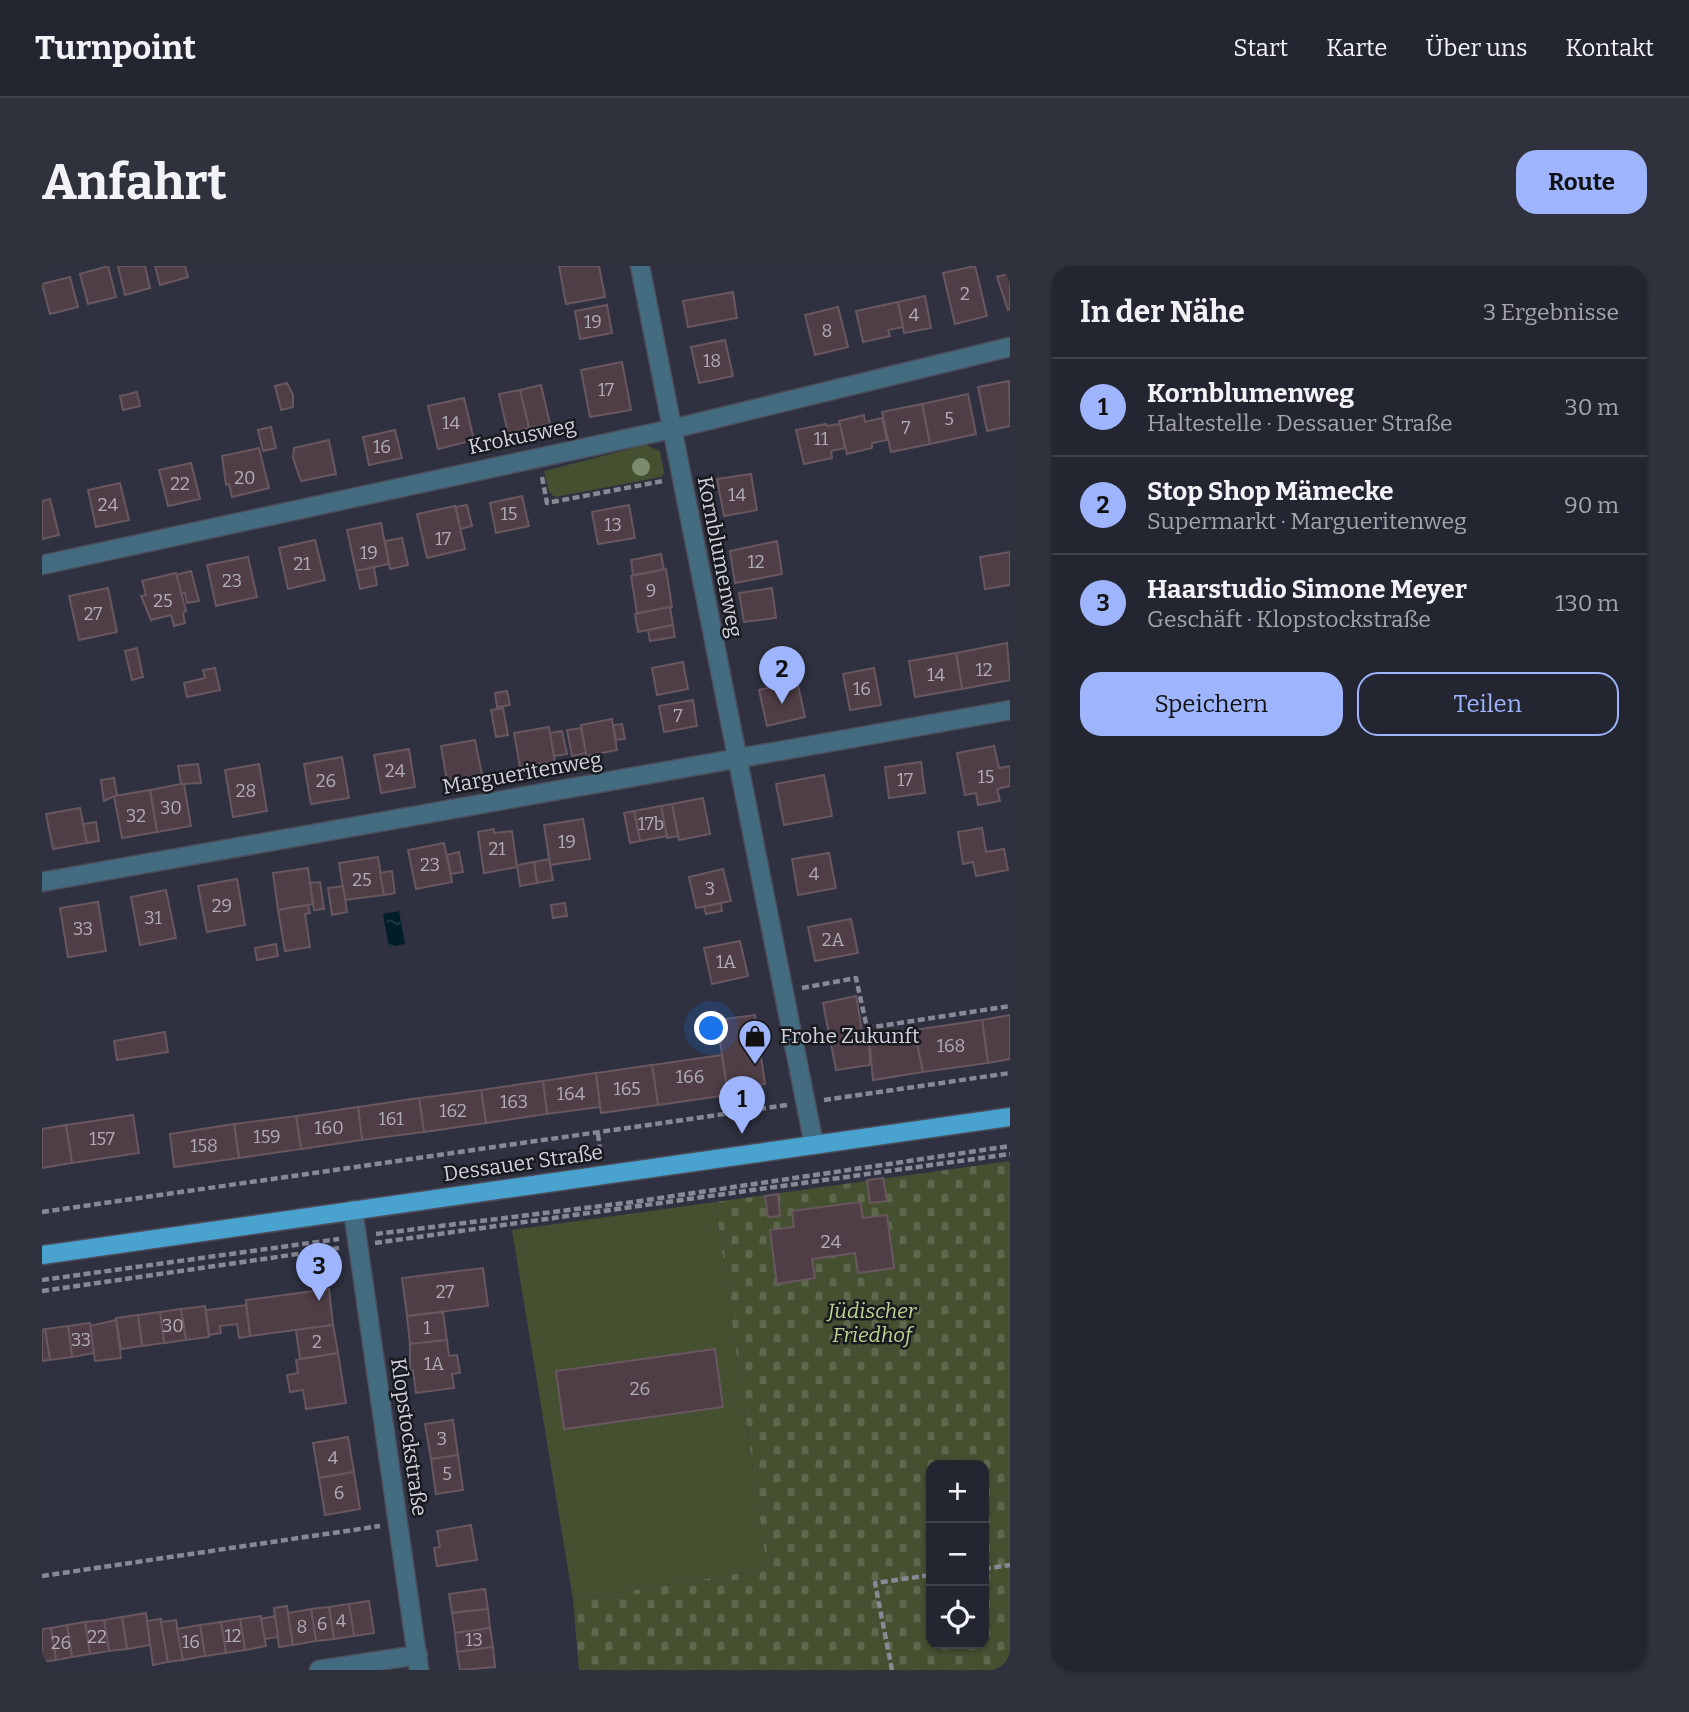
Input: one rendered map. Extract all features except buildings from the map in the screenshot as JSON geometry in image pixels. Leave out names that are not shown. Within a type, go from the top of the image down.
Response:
[{"type":"main road","name":"Dessauer Straße","points":[[42,1255],[1010,1117]]},
{"type":"street","name":"Kornblumenweg","points":[[640,266],[814,1144]]},
{"type":"street","name":"Krokusweg","points":[[42,565],[672,429],[1010,347]]},
{"type":"street","name":"Margueritenweg","points":[[42,882],[1010,710]]},
{"type":"street","name":"Klopstockstraße","points":[[353,1210],[418,1663]]},
{"type":"street","points":[[319,1670],[418,1663]]},
{"type":"path","points":[[537,456],[547,503],[681,478]]},
{"type":"path","points":[[783,992],[856,978],[867,1028],[1010,1006]]},
{"type":"path","points":[[42,1212],[1010,1073]]},
{"type":"path","points":[[42,1291],[358,1241],[1010,1146]]},
{"type":"path","points":[[42,1280],[358,1241],[1010,1154]]},
{"type":"path","points":[[42,1576],[398,1524]]},
{"type":"path","points":[[989,1568],[1010,1565]]},
{"type":"path","points":[[891,1670],[876,1583],[926,1576]]},
{"type":"green space","points":[[646,445],[660,451],[664,473],[661,477],[555,497],[549,492],[544,471]]},
{"type":"green space","name":"Jüdischer Friedhof","points":[[1010,1161],[1010,1670],[579,1670],[573,1600],[767,1569],[715,1202]]},
{"type":"green space","points":[[715,1202],[767,1569],[573,1600],[512,1230]]},
{"type":"water","points":[[399,911],[405,944],[389,947],[383,914]]},
{"type":"place","name":"Stop Shop Mämecke","points":[[782,704]]},
{"type":"place","name":"Frohe Zukunft","points":[[755,1066]]},
{"type":"place","name":"Kornblumenweg","points":[[742,1134]]},
{"type":"place","name":"Haarstudio Simone Meyer","points":[[319,1301]]}]
